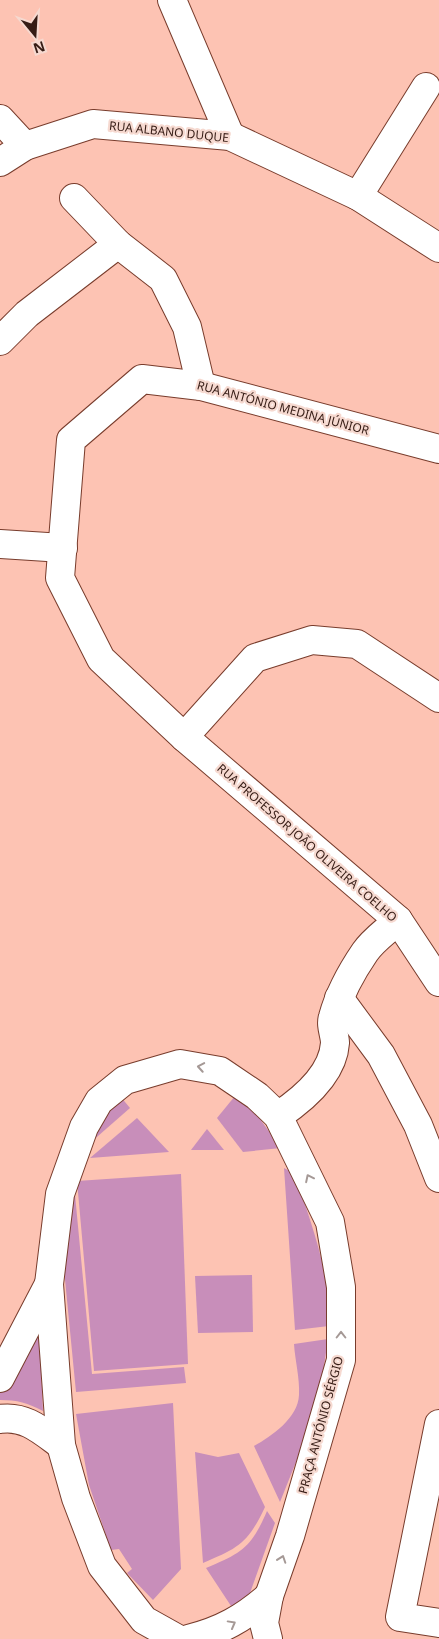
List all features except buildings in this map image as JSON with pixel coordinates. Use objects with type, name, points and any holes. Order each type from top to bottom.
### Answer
[{"type":"street","points":[[172,0],[230,136]]},
{"type":"street","points":[[358,196],[426,87]]},
{"type":"street","points":[[0,119],[25,146]]},
{"type":"street","name":"RUA ALBANO DUQUE","points":[[0,162],[25,146],[93,124],[230,136],[358,196],[439,248]]},
{"type":"street","points":[[74,198],[118,244],[163,279],[187,327],[201,386]]},
{"type":"street","points":[[0,341],[27,314],[118,244]]},
{"type":"street","name":"RUA ANTÓNIO MEDINA JÚNIOR","points":[[184,737],[101,659],[60,578],[71,440],[142,379],[201,386],[439,449]]},
{"type":"street","points":[[0,544],[63,548]]},
{"type":"street","points":[[184,737],[255,658],[312,640],[357,644],[439,698]]},
{"type":"street","name":"RUA PROFESSOR JOÃO OLIVEIRA COELHO","points":[[184,737],[398,920],[439,982]]},
{"type":"street","points":[[278,1116],[300,1100],[317,1082],[331,1061],[335,1043],[332,1019],[339,998],[366,951],[398,920]]},
{"type":"street","points":[[339,998],[381,1054],[418,1125],[439,1178]]},
{"type":"street","name":"PRAÇA ANTÓNIO SÉRGIO","points":[[178,1639],[144,1620],[102,1566],[76,1498],[61,1445],[49,1284],[60,1194],[84,1127],[100,1101],[125,1080],[180,1064],[220,1071],[257,1096],[278,1116],[330,1222],[341,1287],[341,1360],[290,1536],[269,1596],[264,1623],[268,1639]]},
{"type":"street","points":[[0,1378],[49,1284]]},
{"type":"street","points":[[0,1419],[9,1417],[33,1424],[61,1445]]},
{"type":"street","points":[[439,1424],[400,1617],[439,1623]]},
{"type":"street","points":[[188,1639],[228,1627],[249,1614],[269,1596]]},
{"type":"shaded area","points":[[120,1096],[130,1108],[82,1150],[92,1127]]},
{"type":"shaded area","points":[[235,1096],[252,1108],[281,1148],[243,1152],[217,1118]]},
{"type":"shaded area","points":[[137,1118],[169,1152],[90,1158]]},
{"type":"shaded area","points":[[207,1129],[224,1150],[191,1150]]},
{"type":"shaded area","points":[[284,1168],[295,1174],[319,1249],[327,1287],[329,1326],[295,1330]]},
{"type":"shaded area","points":[[181,1174],[188,1364],[94,1371],[77,1181]]},
{"type":"shaded area","points":[[74,1184],[92,1374],[184,1367],[186,1383],[76,1392],[62,1249]]},
{"type":"shaded area","points":[[252,1275],[253,1332],[198,1333],[195,1276]]},
{"type":"shaded area","points":[[39,1326],[43,1411],[22,1402],[0,1400],[0,1393]]},
{"type":"shaded area","points":[[328,1339],[321,1386],[304,1442],[280,1502],[254,1446],[276,1432],[289,1419],[298,1403],[299,1383],[294,1344]]},
{"type":"shaded area","points":[[173,1403],[181,1569],[153,1600],[127,1573],[132,1569],[119,1549],[111,1550],[89,1485],[76,1414]]},
{"type":"shaded area","points":[[195,1452],[218,1457],[239,1453],[265,1507],[253,1529],[241,1543],[203,1563]]},
{"type":"shaded area","points":[[267,1511],[275,1523],[250,1593],[233,1609],[206,1568],[244,1548],[256,1533]]}]
